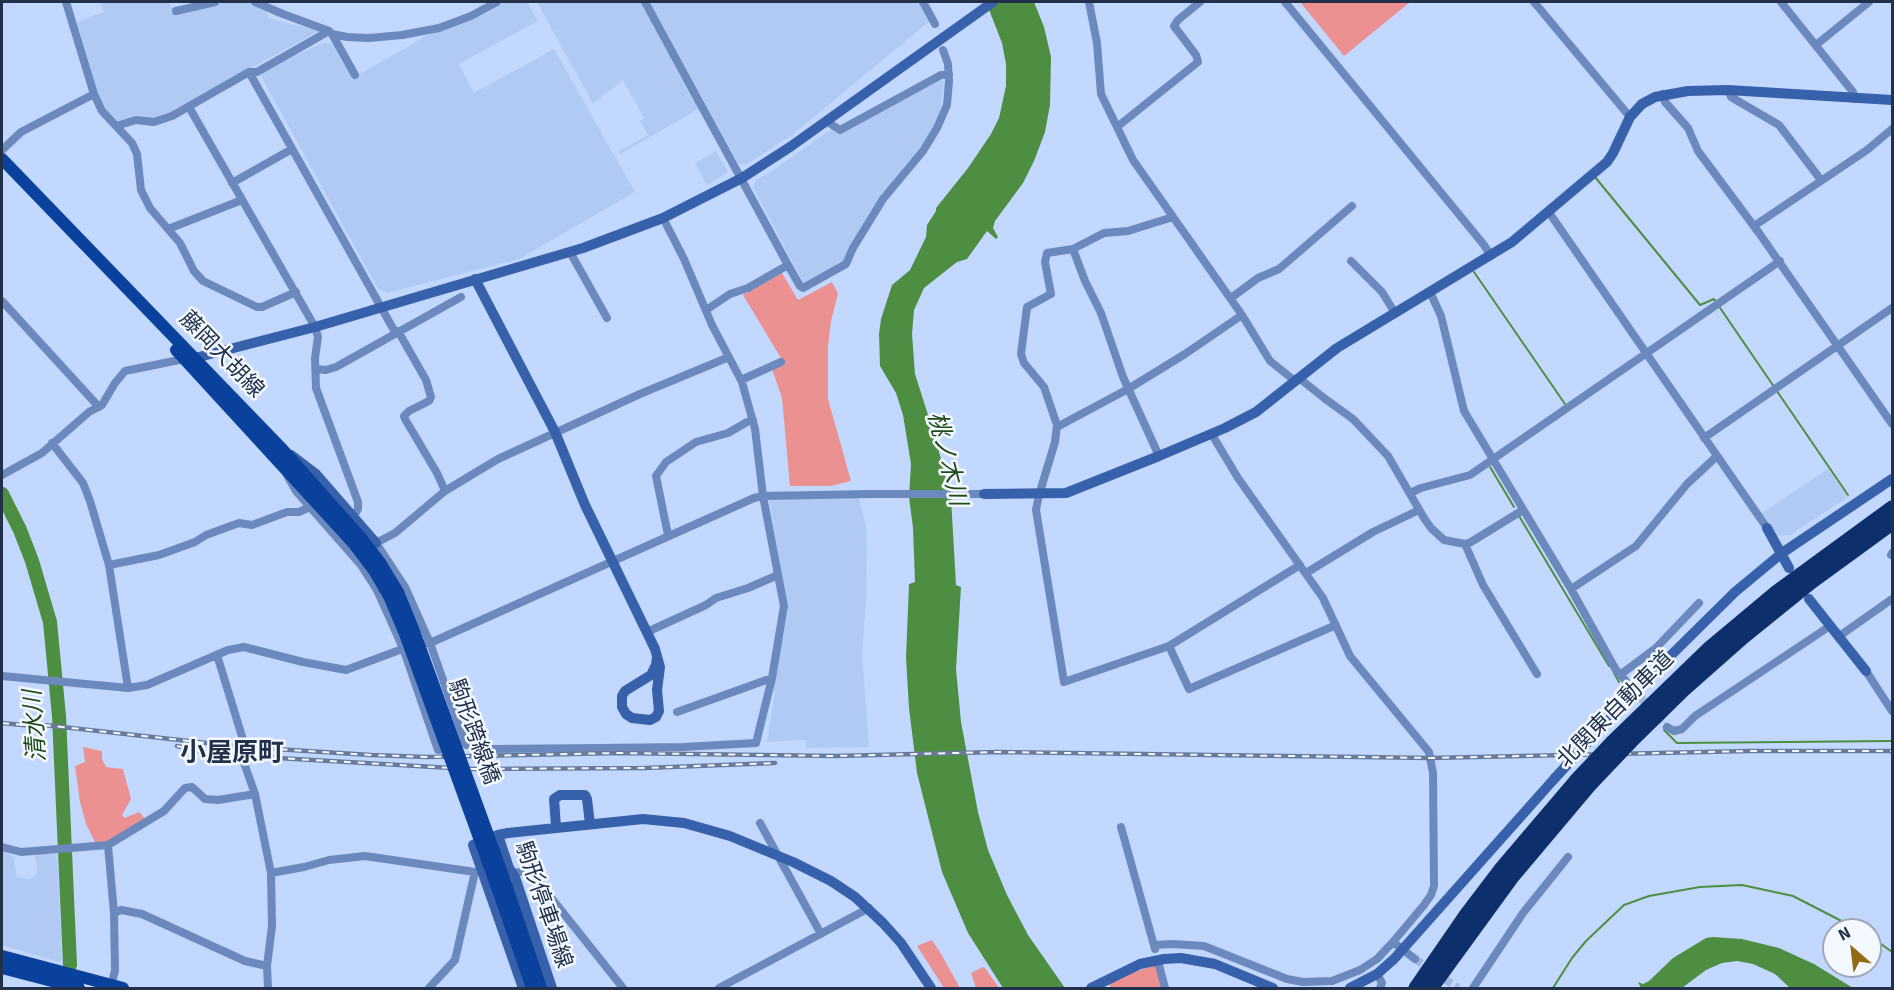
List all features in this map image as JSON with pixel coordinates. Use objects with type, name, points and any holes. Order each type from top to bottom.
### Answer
[{"type":"highway","name":"北関東自動車道","points":[[1431,988],[1612,742],[1718,641],[1806,570],[1893,508]]},
{"type":"highway","name":"北関東自動車道","points":[[1416,988],[1502,868],[1584,782],[1743,636],[1811,582],[1893,524]]},
{"type":"highway","points":[[1440,988],[1511,878]]},
{"type":"main road","name":"藤岡大胡線","points":[[2,159],[190,359],[354,544],[393,594]]},
{"type":"main road","name":"藤岡大胡線","points":[[2,171],[283,450],[362,539],[381,564],[393,594]]},
{"type":"main road","name":"駒形跨線橋","points":[[393,594],[414,631],[502,889]]},
{"type":"main road","points":[[502,889],[532,988]]},
{"type":"main road","points":[[502,889],[542,988]]},
{"type":"main road","points":[[2,956],[117,987]]},
{"type":"main road","points":[[2,968],[79,988]]},
{"type":"street","points":[[66,2],[94,94],[102,111],[132,144],[137,154],[141,190],[150,208],[180,243],[194,271],[203,280],[260,307],[296,292]]},
{"type":"street","points":[[176,11],[215,2]]},
{"type":"street","points":[[255,2],[331,32],[347,37],[369,38],[425,31],[471,16],[497,2]]},
{"type":"street","points":[[645,2],[788,265],[803,288],[846,264],[852,248],[883,200],[923,151],[937,128],[947,105],[949,74],[943,50]]},
{"type":"street","points":[[923,2],[935,24]]},
{"type":"street","points":[[2,475],[42,453],[89,412],[105,403],[115,382],[125,371],[190,359],[315,327],[379,306],[570,252],[663,218],[742,178],[993,2]]},
{"type":"street","points":[[1089,2],[1097,43],[1101,94],[1133,160],[1231,298],[1270,361],[1362,427],[1388,456],[1419,510],[1431,528],[1444,540],[1465,544],[1479,538],[1523,510]]},
{"type":"street","points":[[1117,127],[1198,62],[1196,55],[1174,26],[1200,2]]},
{"type":"street","points":[[1285,2],[1491,256]]},
{"type":"street","points":[[1534,2],[1630,117]]},
{"type":"street","points":[[1780,2],[1853,92],[1854,99]]},
{"type":"street","points":[[1816,45],[1869,2]]},
{"type":"street","points":[[116,126],[136,120],[154,122],[172,116],[249,72],[257,72],[331,32]]},
{"type":"street","points":[[331,32],[355,75]]},
{"type":"street","points":[[249,72],[379,306],[426,380],[431,397],[429,401],[404,416],[445,491]]},
{"type":"street","points":[[826,121],[840,130],[941,75],[949,74]]},
{"type":"street","points":[[1728,90],[1731,97],[1779,125],[1821,180]]},
{"type":"street","points":[[2,676],[66,684],[128,688],[147,685],[217,655],[244,647],[346,670],[403,648],[430,643],[746,500],[763,496],[1066,493],[1160,456],[1257,412],[1337,348],[1512,242],[1607,162],[1614,153],[1630,117],[1649,99],[1662,94],[1728,90],[1893,100]]},
{"type":"street","points":[[2,150],[21,132],[94,94]]},
{"type":"street","points":[[1662,94],[1665,102],[1688,128],[1698,151],[1780,261],[1893,424]]},
{"type":"street","points":[[189,107],[315,327],[318,337],[315,358],[316,388],[358,502],[358,509],[354,516]]},
{"type":"street","points":[[1754,226],[1868,150],[1893,129]]},
{"type":"street","points":[[232,183],[292,150]]},
{"type":"street","points":[[168,229],[242,200]]},
{"type":"street","points":[[1231,298],[1258,278],[1279,269],[1352,206]]},
{"type":"street","points":[[1548,211],[1767,528],[1789,568]]},
{"type":"street","points":[[1173,217],[1128,231],[1104,233],[1072,249],[1047,253],[1045,262],[1051,294],[1027,307],[1021,350],[1024,363],[1044,387],[1057,427],[1054,449],[1036,510],[1064,682],[1169,645],[1300,565]]},
{"type":"street","points":[[286,469],[291,484],[361,565],[389,614],[438,750],[483,744],[491,749],[756,743],[772,678],[784,617],[784,606],[763,496],[753,420],[747,393],[712,325],[663,218]]},
{"type":"street","points":[[1072,249],[1101,313],[1128,389],[1160,456]]},
{"type":"street","points":[[570,252],[607,318]]},
{"type":"street","points":[[1352,261],[1382,292],[1395,313]]},
{"type":"street","points":[[1410,493],[1421,488],[1467,477],[1780,261]]},
{"type":"street","points":[[706,310],[730,294],[748,288],[788,265]]},
{"type":"street","points":[[475,279],[555,432],[585,505],[657,656],[660,667],[657,690],[659,711],[653,719],[636,720],[626,714],[621,703],[622,696],[625,691],[651,675],[657,656]]},
{"type":"street","points":[[1430,292],[1442,316],[1464,411],[1622,678],[1662,643],[1699,603]]},
{"type":"street","points":[[316,369],[331,369],[461,297]]},
{"type":"street","points":[[2,301],[99,408]]},
{"type":"street","points":[[1704,438],[1893,308]]},
{"type":"street","points":[[1057,427],[1128,389],[1242,315]]},
{"type":"street","points":[[376,543],[395,533],[445,491],[498,459],[640,394],[729,357]]},
{"type":"street","points":[[741,380],[781,362]]},
{"type":"street","points":[[668,535],[656,476],[666,462],[696,442],[728,433],[753,420]]},
{"type":"street","points":[[1121,826],[1154,948],[1173,944],[1204,946],[1278,976],[1303,982],[1332,981],[1360,970],[1377,959],[1394,942],[1433,891],[1435,857],[1431,758],[1425,746],[1350,656],[1323,598],[1234,472],[1211,434]]},
{"type":"street","points":[[52,444],[83,483],[109,565],[128,688]]},
{"type":"street","points":[[283,450],[316,474],[354,516],[376,543],[405,587],[430,643],[466,745]]},
{"type":"street","points":[[1571,589],[1636,546],[1687,484],[1717,456]]},
{"type":"street","points":[[1350,988],[1377,974],[1403,950],[1588,741],[1710,616],[1782,554],[1893,479]]},
{"type":"street","points":[[109,565],[159,555],[239,523],[252,525],[287,512],[299,512],[309,505]]},
{"type":"street","points":[[1306,573],[1373,532],[1419,510]]},
{"type":"street","points":[[1465,544],[1483,585],[1537,674]]},
{"type":"street","points":[[647,632],[706,605],[716,598],[778,575]]},
{"type":"street","points":[[1809,599],[1866,671],[1893,711]]},
{"type":"street","points":[[1838,637],[1893,599]]},
{"type":"street","points":[[1169,645],[1189,690],[1336,625]]},
{"type":"street","points":[[1667,727],[1674,731],[1682,729],[1695,716],[1830,626]]},
{"type":"street","points":[[217,655],[244,743]]},
{"type":"street","points":[[677,712],[772,678]]},
{"type":"street","points":[[243,760],[255,794],[271,873],[268,988]]},
{"type":"street","points":[[2,847],[21,852],[108,846],[164,811],[185,788],[192,787],[205,800],[255,794]]},
{"type":"street","points":[[556,827],[555,799],[560,795],[585,795],[590,824]]},
{"type":"street","name":"駒形停車場線","points":[[522,988],[478,871],[473,845],[498,835],[644,819],[671,821],[730,836],[831,881],[869,908],[901,943],[931,988]]},
{"type":"street","points":[[760,823],[822,934]]},
{"type":"street","name":"駒形停車場線","points":[[498,835],[509,868],[514,873],[552,988]]},
{"type":"street","points":[[108,846],[117,987]]},
{"type":"street","points":[[271,873],[329,860],[365,856],[478,871],[455,960],[429,988]]},
{"type":"street","points":[[1473,988],[1523,913],[1568,857]]},
{"type":"street","points":[[514,873],[525,871],[537,880],[623,988]]},
{"type":"street","points":[[719,988],[869,908]]},
{"type":"street","points":[[114,913],[121,910],[142,914],[245,961],[267,966]]},
{"type":"street","points":[[1394,942],[1415,959]]},
{"type":"street","points":[[1096,986],[1144,963],[1164,958],[1181,958],[1215,964],[1273,988]]},
{"type":"street","points":[[1159,965],[1165,988]]},
{"type":"street","points":[[1377,974],[1382,983],[1380,988]]},
{"type":"shaded area","points":[[169,2],[175,14],[222,2],[247,2],[267,12],[268,18],[319,31],[171,112],[153,119],[134,118],[116,121],[98,94],[77,22],[104,12],[101,3]]},
{"type":"shaded area","points":[[505,2],[527,2],[538,21],[459,64],[474,93],[554,49],[635,192],[519,259],[387,293],[378,289],[261,76],[263,72],[285,59],[324,43],[334,44],[353,78],[423,36],[461,25]]},
{"type":"shaded area","points":[[537,2],[640,2],[699,109],[620,154],[619,151],[648,135],[640,121],[644,118],[623,80],[593,104]]},
{"type":"shaded area","points":[[649,2],[920,2],[930,21],[792,135],[747,164],[742,164],[738,163]]},
{"type":"shaded area","points":[[986,2],[1034,2],[1044,27],[1051,57],[1050,105],[1045,132],[1023,183],[995,221],[993,228],[998,237],[996,239],[987,231],[967,259],[957,262],[924,288],[914,310],[912,334],[915,374],[951,498],[956,585],[961,587],[956,669],[961,722],[978,812],[988,850],[1007,895],[1028,935],[1065,988],[1003,988],[968,933],[942,872],[917,773],[909,708],[906,658],[909,584],[915,582],[913,528],[909,497],[911,464],[903,415],[896,393],[880,366],[881,319],[892,285],[910,270],[926,237],[927,225],[936,208],[968,168],[999,118],[1006,86],[1006,64],[1002,43]]},
{"type":"shaded area","points":[[1300,2],[1408,2],[1409,3],[1344,56]]},
{"type":"shaded area","points":[[941,79],[944,82],[940,112],[926,142],[896,177],[849,249],[844,263],[804,284],[753,187],[756,180],[771,172],[831,129],[839,133]]},
{"type":"shaded area","points":[[716,151],[728,172],[707,185],[695,163]]},
{"type":"shaded area","points":[[782,273],[798,300],[832,282],[838,294],[828,346],[828,399],[851,481],[831,486],[790,486],[782,398],[772,369],[784,363],[743,295]]},
{"type":"shaded area","points":[[1828,469],[1848,497],[1790,535],[1778,536],[1762,513]]},
{"type":"shaded area","points":[[859,498],[867,530],[866,602],[862,654],[869,747],[806,748],[806,740],[767,742],[775,691],[772,690],[788,612],[769,499]]},
{"type":"shaded area","points":[[83,747],[102,751],[102,759],[106,767],[123,769],[131,799],[122,815],[125,818],[139,812],[146,820],[108,843],[96,844],[86,824],[80,802],[75,766],[85,762]]},
{"type":"shaded area","points":[[2,849],[12,852],[11,856],[16,858],[14,862],[17,877],[29,879],[35,876],[37,870],[35,854],[57,854],[62,960],[58,962],[2,945]]},
{"type":"shaded area","points":[[1706,938],[1742,939],[1779,948],[1822,969],[1822,978],[1837,978],[1853,988],[1790,988],[1775,974],[1753,964],[1737,961],[1722,963],[1706,970],[1682,988],[1641,988],[1638,982],[1643,984],[1649,981],[1673,958]]},
{"type":"shaded area","points":[[932,940],[960,988],[944,988],[917,946]]},
{"type":"shaded area","points":[[1156,965],[1163,988],[1112,988],[1108,984],[1131,973]]},
{"type":"shaded area","points":[[983,967],[999,988],[976,988],[971,973]]},
{"type":"waterway","points":[[1595,177],[1700,305],[1714,299],[1848,495]]},
{"type":"waterway","points":[[1474,272],[1565,404]]},
{"type":"waterway","points":[[1490,467],[1514,507]]},
{"type":"waterway","name":"清水川","points":[[2,494],[32,561],[50,622],[59,716],[70,965]]},
{"type":"waterway","points":[[1519,516],[1609,666]]},
{"type":"waterway","points":[[1614,673],[1619,682]]},
{"type":"waterway","points":[[1664,730],[1677,743],[1892,741]]},
{"type":"waterway","points":[[1553,988],[1586,941],[1624,905],[1649,896],[1700,887],[1742,885],[1793,896],[1836,918]]},
{"type":"waterway","points":[[1882,945],[1892,952]]},
{"type":"tunnel","points":[[1625,680],[1667,727]]},
{"type":"tunnel","points":[[1415,959],[1458,988]]},
{"type":"railway","points":[[2,723],[44,725],[243,747],[427,757],[618,753],[835,756],[997,752],[1431,758],[1749,751],[1892,751]]},
{"type":"railway","points":[[177,746],[206,753],[243,756],[469,769],[645,768],[775,763]]},
{"type":"district","name":"小屋原町","points":[[232,754]]},
{"type":"water label","name":"桃ノ木川","points":[[946,459]]}]
